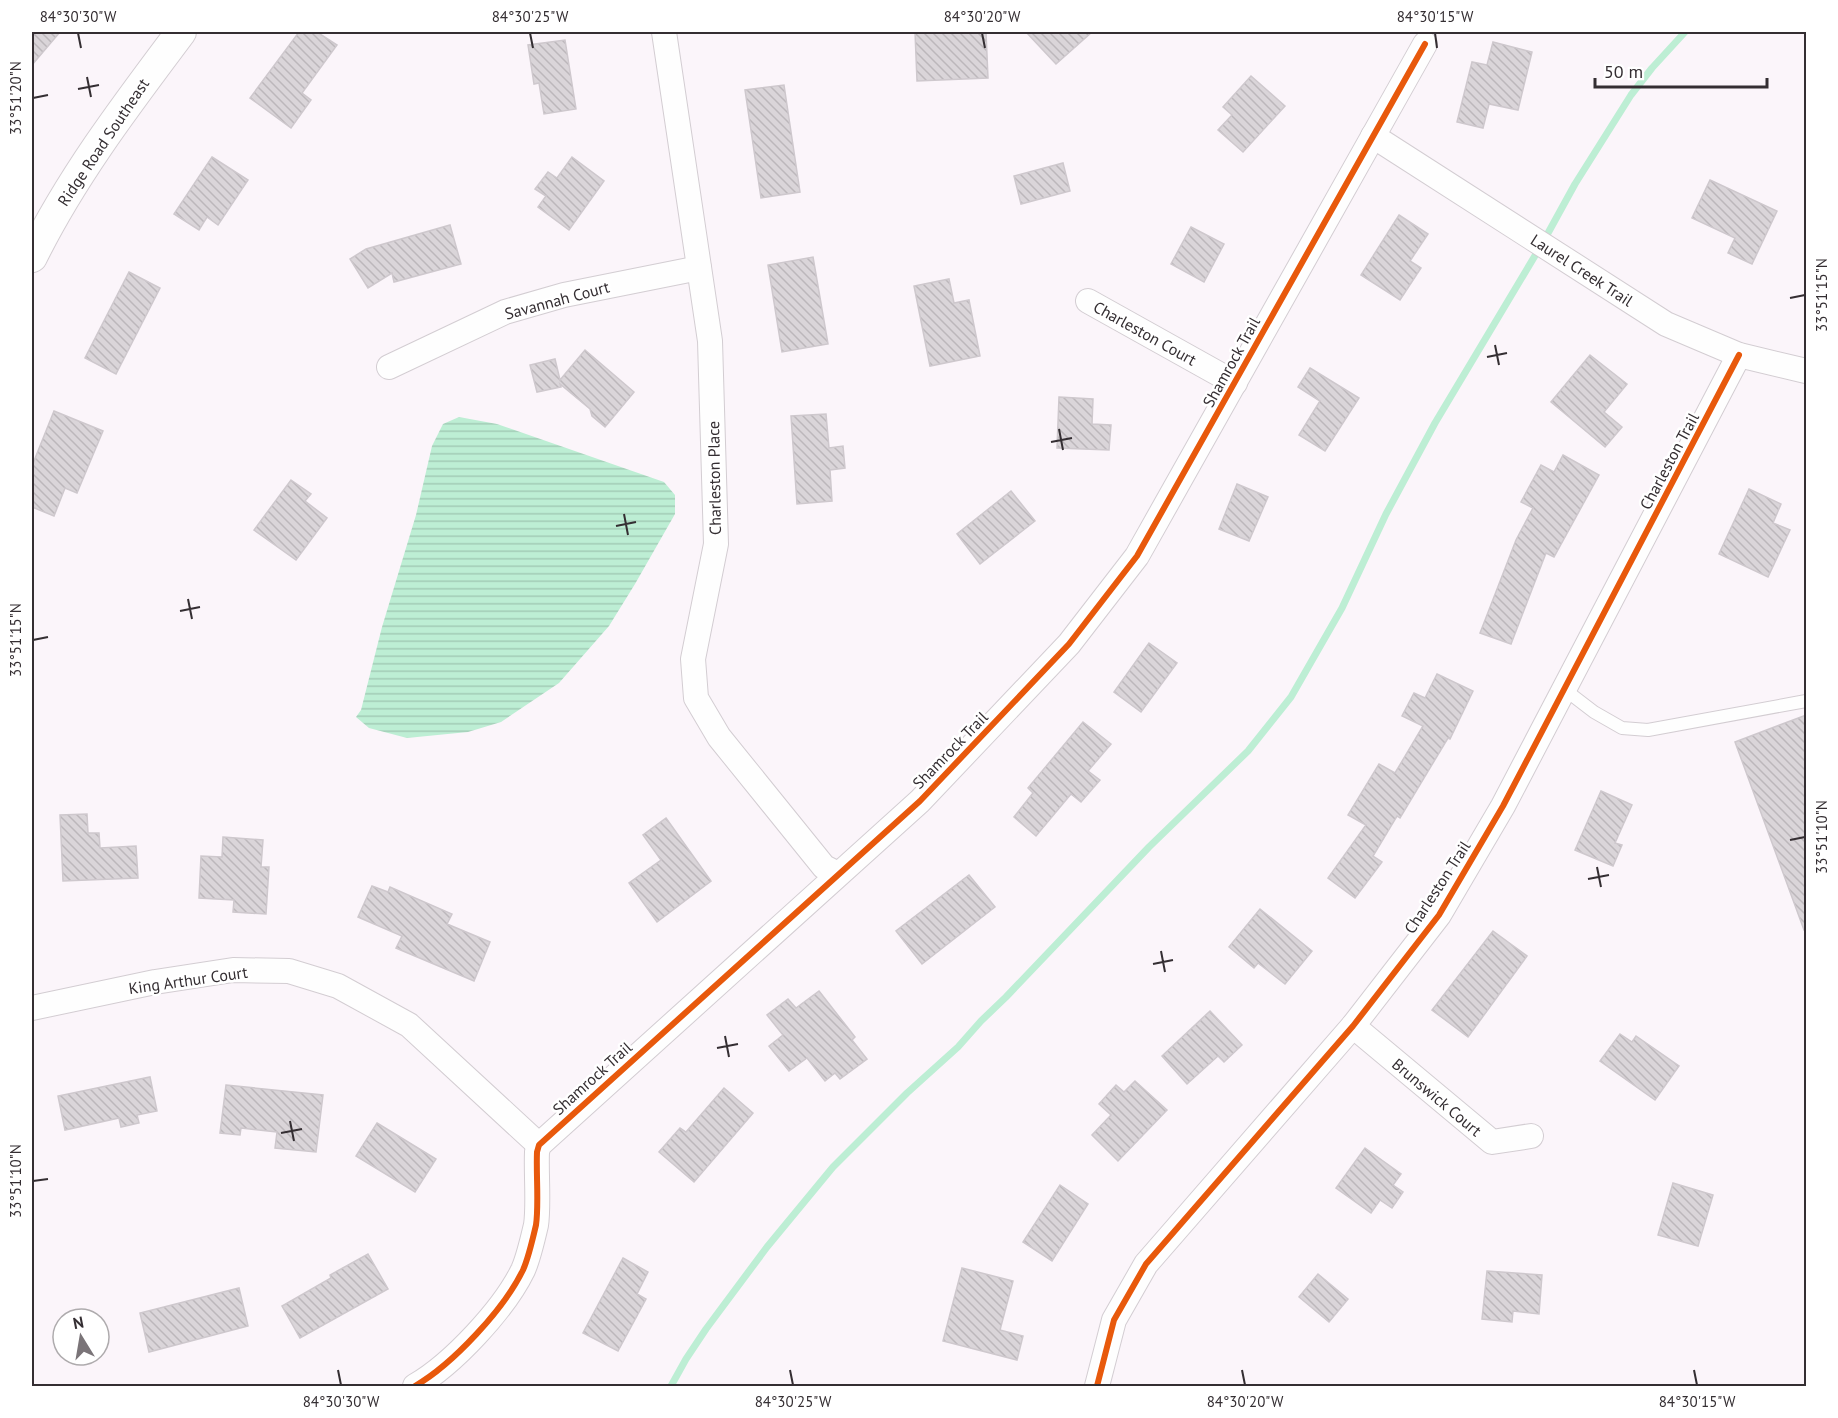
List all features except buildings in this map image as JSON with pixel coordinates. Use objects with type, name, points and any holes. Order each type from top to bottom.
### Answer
[{"type":"street","name":"Ridge Road Southeast","points":[[32,257],[49,222],[83,168],[181,32]]},
{"type":"street","name":"Charleston Place","points":[[664,32],[710,341],[716,544],[693,659],[696,698],[719,737],[824,867],[838,874]]},
{"type":"street","name":"Shamrock Trail","points":[[539,1145],[920,801],[1070,644],[1137,556],[1425,44]]},
{"type":"street","name":"Laurel Creek Trail","points":[[1373,136],[1666,324],[1739,355],[1806,371]]},
{"type":"street","name":"Savannah Court","points":[[389,367],[505,312],[564,296],[699,268]]},
{"type":"street","name":"Charleston Court","points":[[1088,301],[1235,383]]},
{"type":"street","name":"Charleston Trail","points":[[1097,1386],[1114,1320],[1146,1264],[1353,1026],[1439,915],[1503,806],[1739,355]]},
{"type":"street","name":"King Arthur Court","points":[[32,1008],[155,982],[234,970],[289,971],[338,986],[409,1025],[539,1145]]},
{"type":"street","name":"Brunswick Court","points":[[1353,1026],[1492,1142],[1531,1136]]},
{"type":"street","points":[[415,1386],[467,1344],[498,1310],[524,1269],[536,1224],[539,1145]]},
{"type":"lane","points":[[1564,688],[1594,712],[1622,728],[1648,730],[1806,701]]},
{"type":"shaded area","points":[[459,417],[497,424],[664,482],[675,495],[675,514],[609,626],[559,683],[501,722],[468,732],[407,738],[369,728],[356,717],[361,710],[382,627],[416,515],[432,446],[443,424]]},
{"type":"waterway","points":[[671,1386],[706,1329],[767,1247],[833,1167],[907,1093],[958,1047],[1149,847],[1248,751],[1291,697],[1342,608],[1386,514],[1435,423],[1542,244],[1575,184],[1631,95],[1685,32]]},
{"type":"cycle path","points":[[415,1386],[445,1364],[476,1334],[503,1301],[523,1270],[536,1225],[539,1145],[920,801],[1069,644],[1137,556],[1425,44]]},
{"type":"cycle path","points":[[1097,1386],[1114,1320],[1146,1264],[1353,1026],[1439,915],[1503,806],[1739,355]]}]
